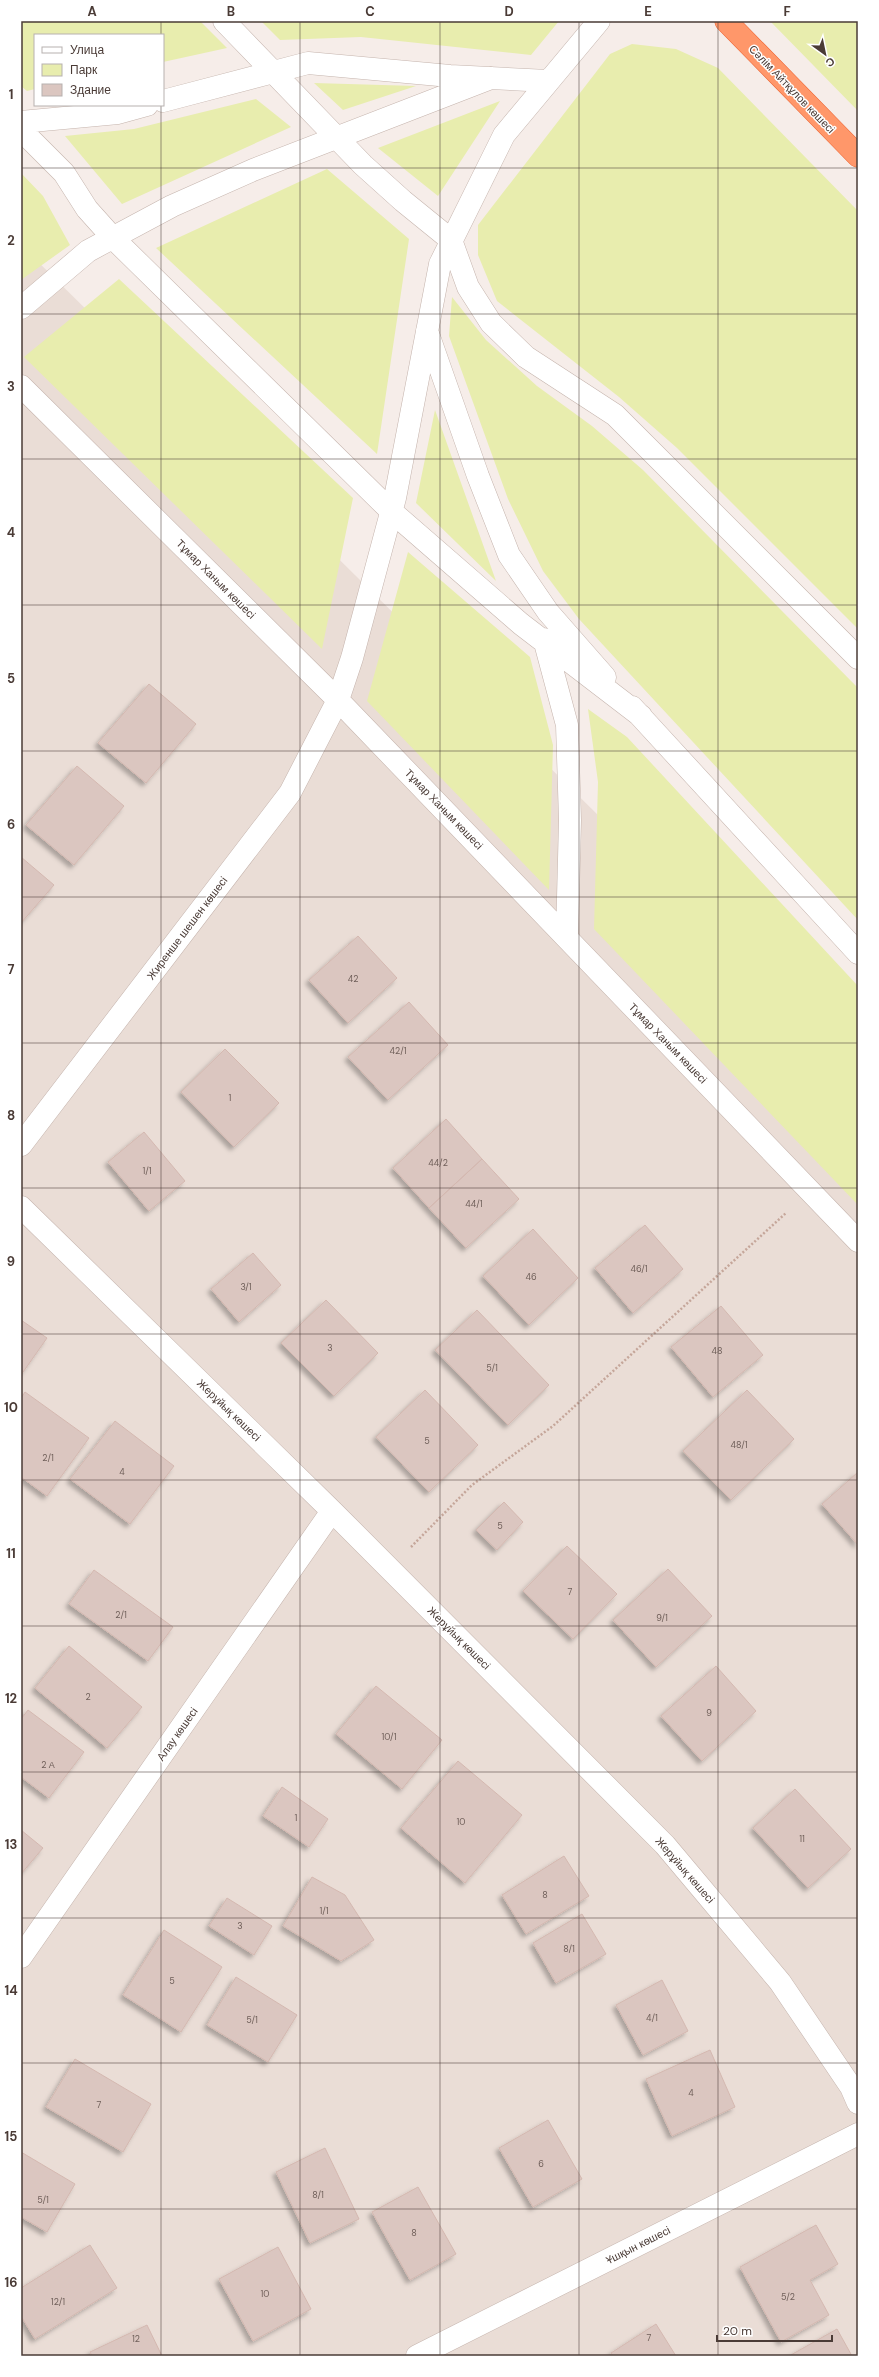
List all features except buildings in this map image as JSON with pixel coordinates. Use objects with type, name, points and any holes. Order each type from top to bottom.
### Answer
[{"type":"highway","name":"Сәлім Айтқұлов көшесі","points":[[726,21],[858,156]]},
{"type":"street","points":[[224,21],[275,72],[335,138],[403,202],[451,240],[468,287],[491,323],[526,356],[615,415],[858,658]]},
{"type":"street","name":"Жиренше шешен көшесі","points":[[21,1145],[290,793],[338,700],[352,658],[391,511],[440,264],[504,135],[599,21]]},
{"type":"street","points":[[164,101],[308,63],[491,78],[548,81]]},
{"type":"street","points":[[21,308],[88,251],[172,206],[219,185],[335,138],[491,78]]},
{"type":"street","points":[[21,122],[118,113],[143,106]]},
{"type":"street","points":[[21,130],[64,173],[87,209],[113,238],[391,511],[546,644],[641,716]]},
{"type":"street","points":[[427,330],[478,476],[546,644],[567,725],[570,820],[567,937]]},
{"type":"street","name":"Тұмар Ханым көшесі","points":[[21,386],[338,700],[858,1241]]},
{"type":"street","points":[[509,555],[548,612],[858,953]]},
{"type":"street","name":"Жерұйық көшесі","points":[[21,1207],[332,1511],[665,1845],[780,1982],[851,2087],[858,2103]]},
{"type":"street","name":"Алау көшесі","points":[[21,1957],[332,1511]]},
{"type":"street","name":"Ұшқын көшесі","points":[[417,2356],[858,2134]]},
{"type":"path","points":[[390,1569],[472,1485],[553,1426],[810,1191]]},
{"type":"shaded area","points":[[21,245],[858,1072],[858,2356],[21,2356]]},
{"type":"green space","points":[[21,21],[200,21],[227,48],[164,62],[164,34],[34,34],[34,89],[27,91],[21,86]]},
{"type":"green space","points":[[261,21],[559,21],[531,55],[361,37],[280,40]]},
{"type":"green space","points":[[770,21],[858,21],[858,111]]},
{"type":"green space","points":[[632,44],[676,49],[718,68],[858,211],[858,629],[677,448],[619,397],[497,301],[478,255],[478,225],[610,54]]},
{"type":"green space","points":[[314,83],[416,86],[343,110]]},
{"type":"green space","points":[[256,99],[291,127],[122,204],[65,136],[134,129]]},
{"type":"green space","points":[[500,101],[438,196],[378,148]]},
{"type":"green space","points":[[327,169],[409,239],[377,454],[156,248]]},
{"type":"green space","points":[[21,173],[43,196],[70,245],[21,280]]},
{"type":"green space","points":[[119,279],[353,498],[322,649],[24,357]]},
{"type":"green space","points":[[452,297],[486,340],[537,386],[592,426],[643,470],[858,688],[858,920],[579,619],[543,571],[508,499],[449,336]]},
{"type":"green space","points":[[435,410],[496,581],[416,503]]},
{"type":"green space","points":[[408,552],[530,657],[553,745],[549,890],[367,701]]},
{"type":"green space","points":[[588,709],[627,737],[858,986],[858,1205],[594,929],[598,782]]}]
